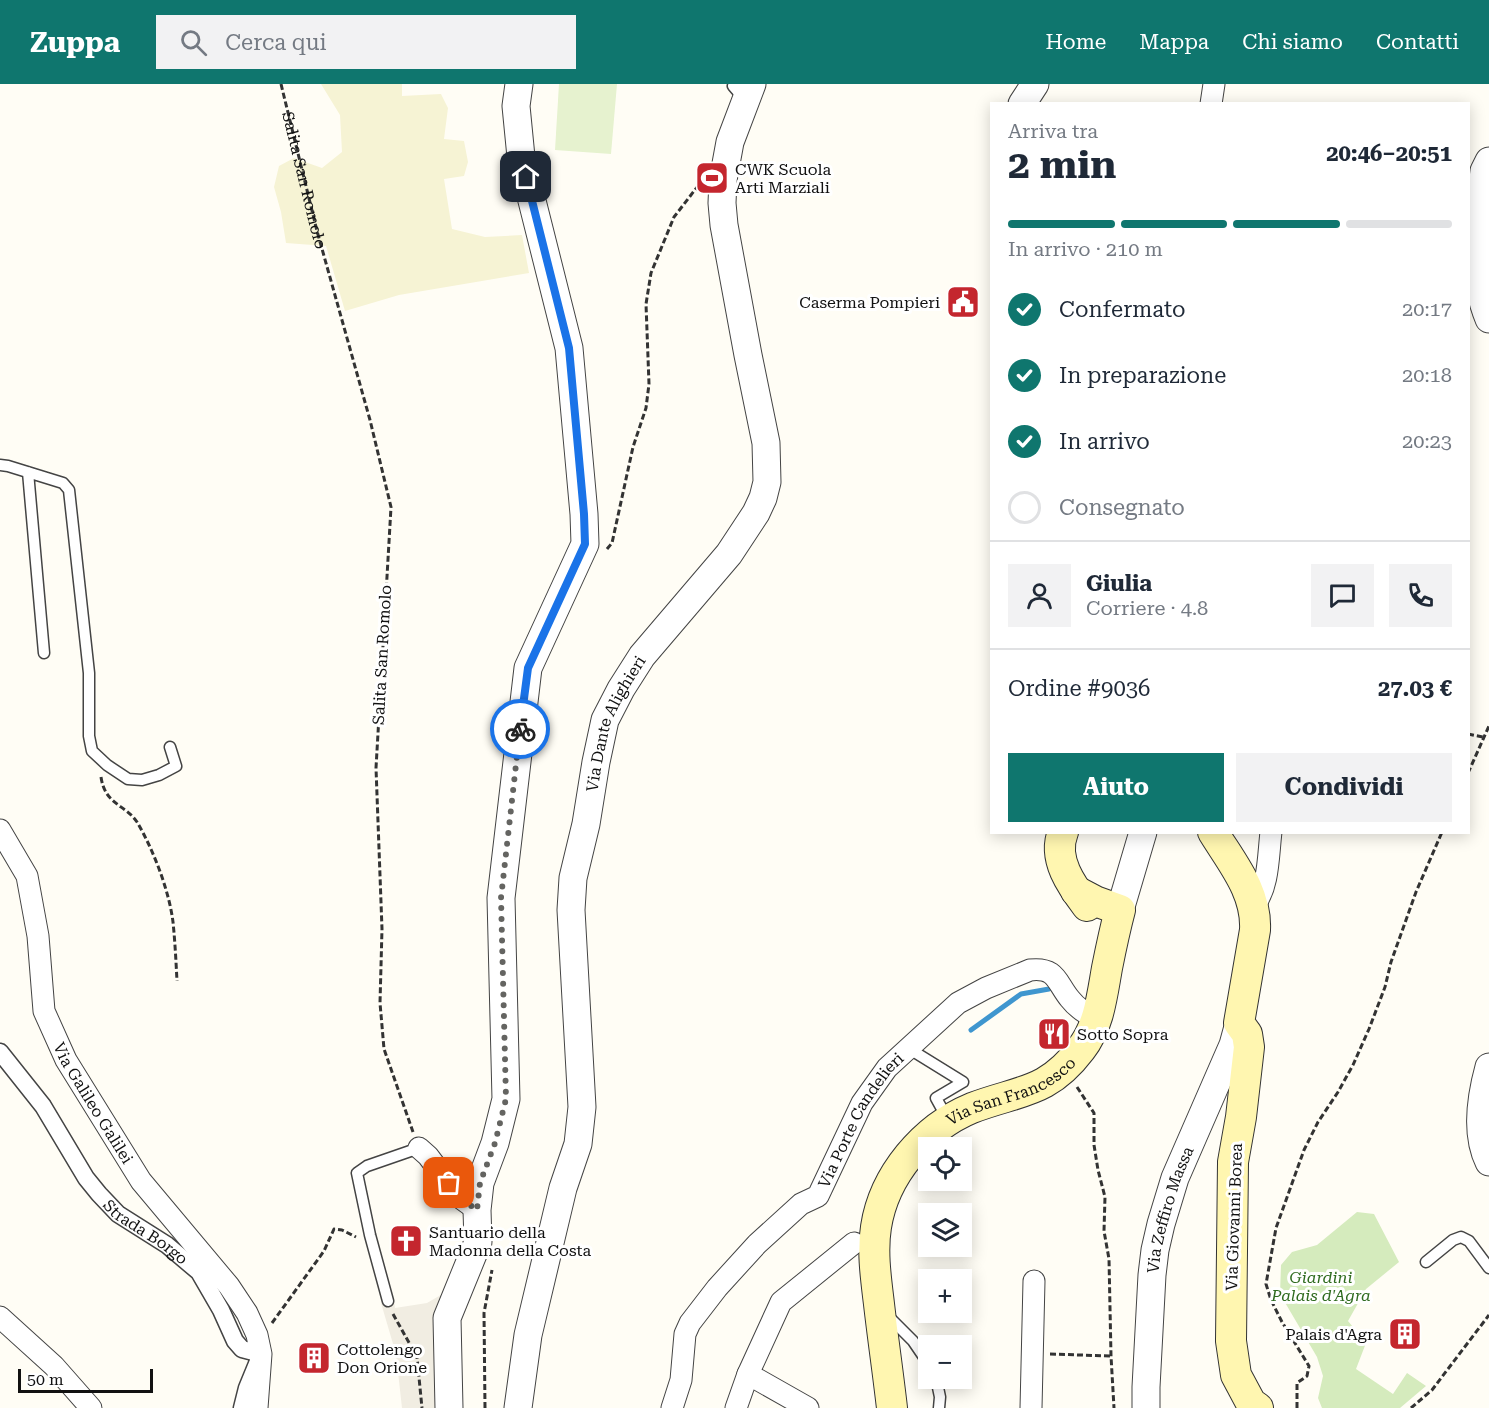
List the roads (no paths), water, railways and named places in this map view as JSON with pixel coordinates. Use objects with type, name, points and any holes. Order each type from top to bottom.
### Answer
[{"type":"main road","points":[[1064,834],[1061,853],[1064,868],[1076,891],[1101,923],[1112,945]]},
{"type":"main road","points":[[1214,834],[1250,892],[1254,906],[1255,930],[1239,1023]]},
{"type":"main road","points":[[1076,891],[1120,910]]},
{"type":"main road","name":"Via San Francesco","points":[[892,1408],[875,1268],[875,1228],[880,1208],[898,1170],[912,1151],[949,1120],[977,1107],[1044,1084],[1060,1073],[1082,1048],[1097,1019],[1120,910]]},
{"type":"main road","name":"Via Giovanni Borea","points":[[1239,1023],[1247,1034],[1249,1047],[1233,1162],[1231,1341],[1236,1375],[1251,1403],[1258,1408]]},
{"type":"street","points":[[449,1408],[447,1318],[478,1242],[477,1210],[480,1183],[495,1143],[506,1099],[501,898],[528,668],[585,544],[569,348],[521,158],[516,106],[519,84]]},
{"type":"street","points":[[1023,102],[1035,84]]},
{"type":"street","points":[[1211,102],[1214,84]]},
{"type":"street","name":"Via Dante Alighieri","points":[[518,1408],[528,1335],[563,1188],[578,1144],[582,1107],[571,910],[573,878],[586,824],[605,720],[642,656],[729,554],[756,513],[767,482],[766,443],[724,225],[722,203],[729,142],[744,90]]},
{"type":"street","points":[[1489,161],[1484,171],[1475,244],[1482,301],[1489,319]]},
{"type":"street","name":"Via Galileo Galilei","points":[[0,830],[27,876],[38,936],[44,1011],[66,1060],[141,1181],[230,1286],[247,1313],[260,1348],[257,1408]]},
{"type":"street","name":"Via San Francesco","points":[[1120,910],[1142,834]]},
{"type":"street","points":[[1254,906],[1261,897],[1265,882],[1270,834]]},
{"type":"street","name":"Via Porte Candelieri","points":[[672,1408],[681,1380],[685,1334],[690,1323],[717,1288],[757,1244],[801,1204],[818,1196],[862,1103],[887,1068],[915,1052],[925,1035],[957,1003],[986,988],[1030,970],[1038,969],[1053,974],[1075,1005],[1097,1019]]},
{"type":"street","name":"Via Zeffiro Massa","points":[[1146,1408],[1155,1250],[1175,1178],[1233,1045],[1239,1023]]},
{"type":"street","name":"Strada Borgo","points":[[0,1052],[43,1106],[86,1178],[99,1194],[118,1214],[167,1245],[199,1272],[221,1310],[235,1341],[242,1349],[260,1348]]},
{"type":"street","points":[[1489,1067],[1484,1086],[1481,1131],[1482,1144],[1489,1162]]},
{"type":"street","points":[[419,1148],[428,1156],[459,1197],[477,1210]]},
{"type":"street","points":[[736,1408],[748,1374],[781,1302],[854,1244]]},
{"type":"street","points":[[1031,1408],[1034,1281]]},
{"type":"street","points":[[0,1317],[54,1366],[91,1408]]},
{"type":"street","points":[[242,1408],[260,1348]]},
{"type":"street","points":[[748,1374],[808,1408]]},
{"type":"lane","points":[[0,465],[63,483],[69,490],[88,673],[89,736],[92,751],[128,779],[142,780],[159,776],[176,766],[170,747]]},
{"type":"lane","points":[[28,472],[44,653]]},
{"type":"lane","points":[[915,1052],[963,1082],[936,1098],[949,1120]]},
{"type":"lane","points":[[388,1301],[358,1188],[357,1173],[367,1166],[419,1148]]},
{"type":"lane","points":[[1426,1262],[1453,1240],[1461,1237],[1469,1241],[1489,1268]]},
{"type":"lane","points":[[880,1309],[897,1323],[918,1348]]},
{"type":"lane","points":[[938,1389],[939,1408]]},
{"type":"waterway","points":[[971,1030],[1021,994],[1049,989]]},
{"type":"place","name":"CWK Scuola Arti Marziali","points":[[712,178]]},
{"type":"place","name":"Caserma Pompieri","points":[[963,302]]},
{"type":"place","name":"Sotto Sopra","points":[[1054,1034]]},
{"type":"place","name":"Santuario della Madonna della Costa","points":[[406,1241]]},
{"type":"place","name":"Palais d'Agra","points":[[1405,1334]]},
{"type":"place","name":"Cottolengo Don Orione","points":[[314,1358]]},
{"type":"park label","name":"Giardini Palais d'Agra","points":[[1321,1286]]}]
